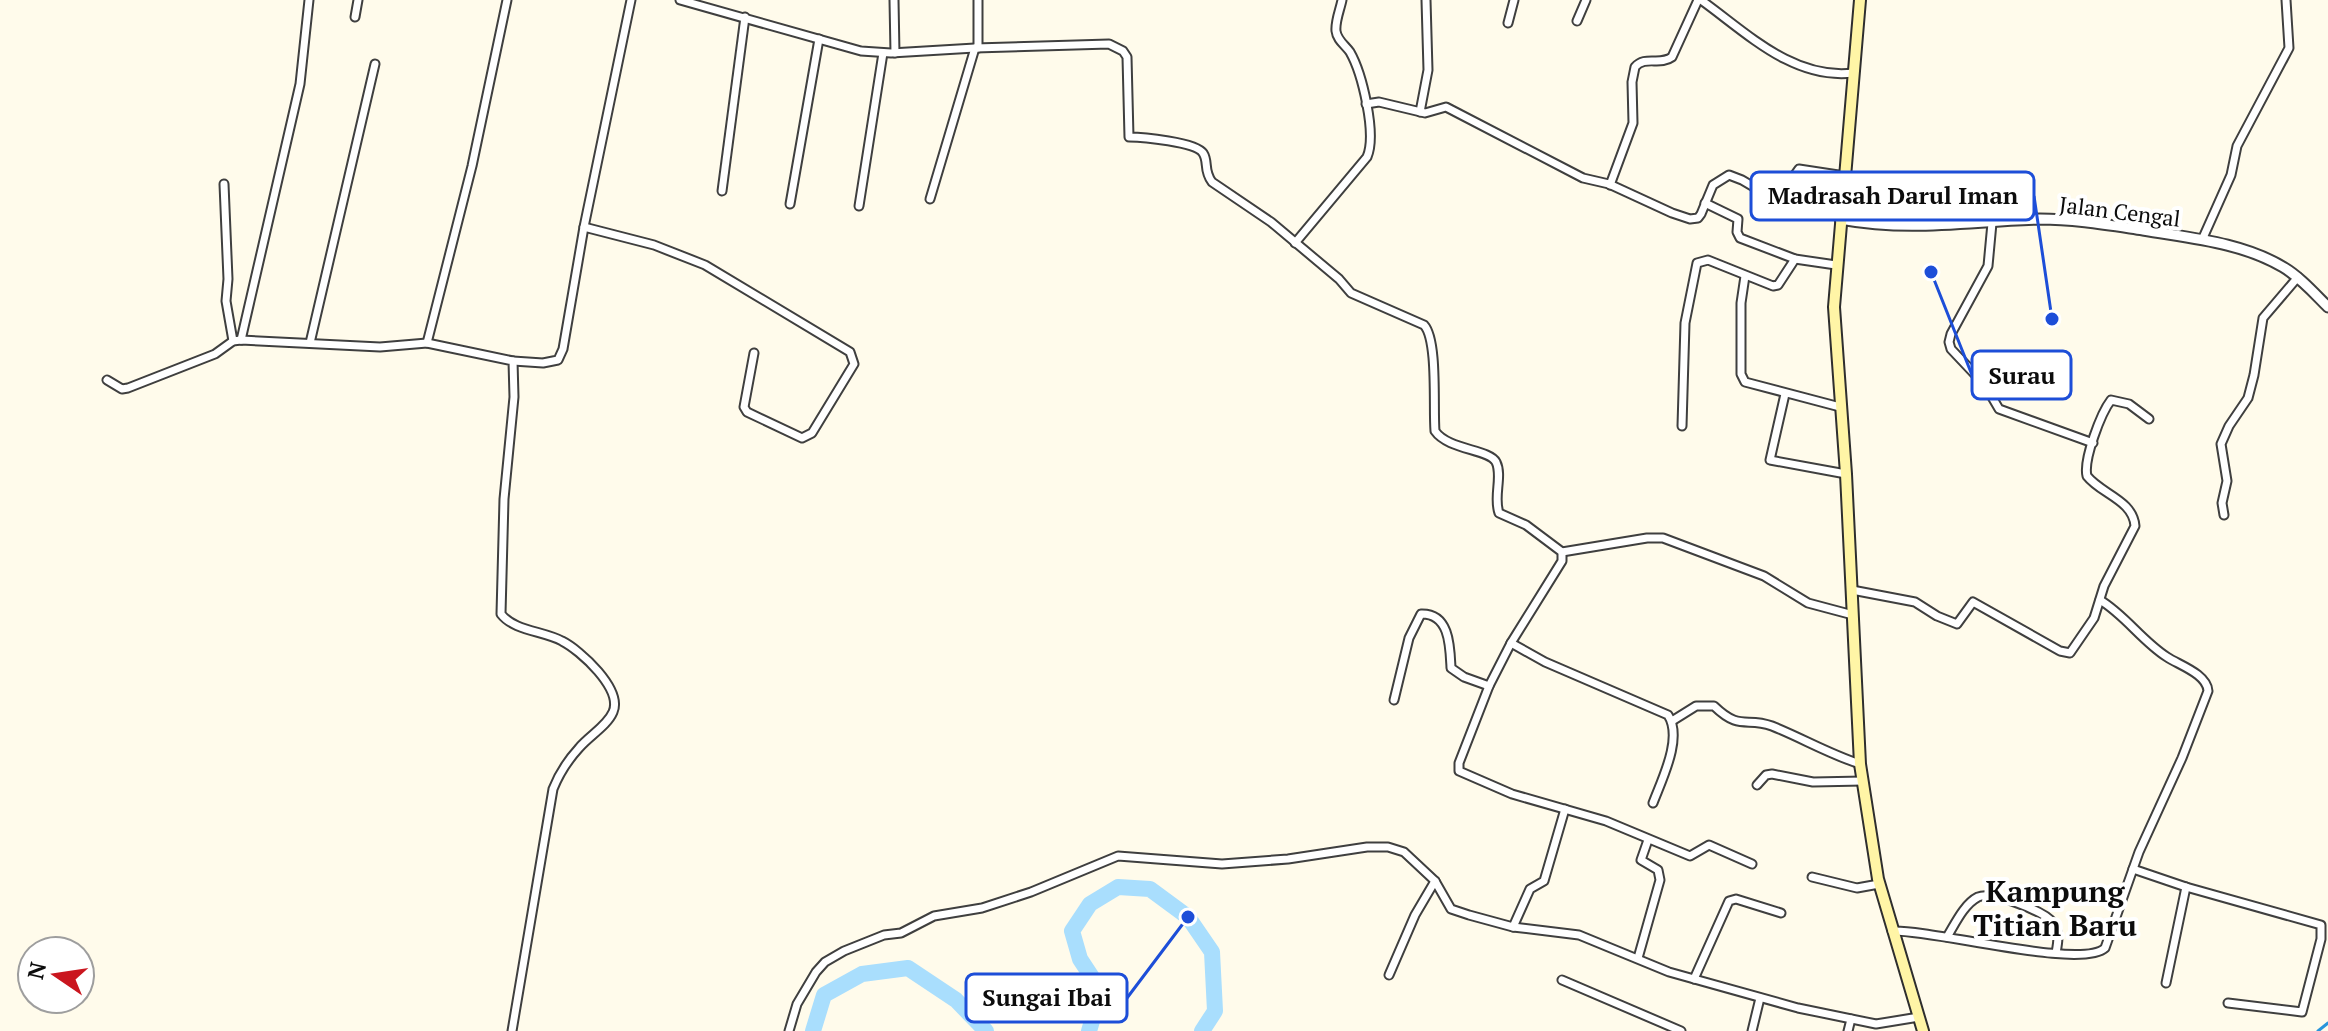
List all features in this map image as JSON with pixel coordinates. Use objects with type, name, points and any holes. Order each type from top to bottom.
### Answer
[{"type":"main road","points":[[1860,0],[1836,265],[1834,327],[1846,474],[1860,764],[1879,884],[1923,1031]]},
{"type":"street","points":[[237,341],[300,84],[309,0]]},
{"type":"street","points":[[355,17],[358,0]]},
{"type":"street","points":[[427,343],[469,179],[507,0]]},
{"type":"street","points":[[107,380],[122,389],[128,388],[215,354],[237,341],[380,347],[427,343],[513,361],[550,363],[561,355],[631,0]]},
{"type":"street","points":[[680,0],[861,51],[895,53],[1109,44],[1117,47],[1127,57],[1129,137],[1198,149],[1212,182],[1271,222],[1339,279],[1351,293],[1416,319],[1430,331],[1436,394],[1435,431],[1445,442],[1492,458],[1497,469],[1496,503],[1499,513],[1526,525],[1562,552],[1663,538],[1764,576],[1808,603],[1853,615]]},
{"type":"street","points":[[894,0],[895,53]]},
{"type":"street","points":[[930,199],[976,48],[978,0]]},
{"type":"street","points":[[1295,243],[1367,157],[1372,142],[1366,104],[1351,54],[1337,36],[1336,24],[1342,0]]},
{"type":"street","points":[[1420,112],[1428,70],[1426,0]]},
{"type":"street","points":[[1508,23],[1514,0]]},
{"type":"street","points":[[1577,21],[1586,0]]},
{"type":"street","points":[[1610,185],[1633,123],[1632,82],[1635,67],[1645,60],[1663,61],[1672,57],[1700,0],[1795,65],[1836,75],[1853,73]]},
{"type":"street","points":[[2202,240],[2231,175],[2237,146],[2289,48],[2286,0]]},
{"type":"street","points":[[722,191],[745,17]]},
{"type":"street","points":[[790,204],[819,39]]},
{"type":"street","points":[[859,206],[883,53]]},
{"type":"street","points":[[310,343],[375,64]]},
{"type":"street","points":[[1366,104],[1379,102],[1420,112],[1446,107],[1577,175],[1610,185],[1690,219],[1698,218],[1713,185],[1729,175],[1781,203],[1789,198],[1794,176],[1799,169],[1845,176]]},
{"type":"street","points":[[224,184],[226,301],[237,341]]},
{"type":"street","points":[[1705,203],[1738,219],[1740,238],[1795,259],[1836,265]]},
{"type":"street","name":"Jalan Cengal","points":[[1840,219],[1888,226],[2045,219],[2113,225],[2202,240],[2272,261],[2298,277],[2328,307]]},
{"type":"street","points":[[1992,223],[1988,266],[1951,334],[1951,349],[1985,385],[1999,409],[2093,443]]},
{"type":"street","points":[[584,227],[636,240],[705,265],[850,352],[854,364],[812,433],[802,438],[747,412],[744,407],[754,353]]},
{"type":"street","points":[[1682,426],[1685,323],[1697,263],[1708,260],[1745,276],[1778,285],[1795,259]]},
{"type":"street","points":[[1745,276],[1741,303],[1741,374],[1745,382],[1840,407]]},
{"type":"street","points":[[2224,515],[2222,503],[2227,481],[2221,444],[2224,433],[2248,398],[2263,318],[2298,277]]},
{"type":"street","points":[[1985,385],[2007,371],[2066,359]]},
{"type":"street","points":[[512,1031],[553,789],[568,762],[609,718],[615,704],[611,690],[599,672],[569,644],[510,623],[501,614],[504,499],[514,397],[513,361]]},
{"type":"street","points":[[1785,394],[1770,460],[1846,474]]},
{"type":"street","points":[[1852,590],[1915,602],[1957,624],[1973,602],[2060,651],[2070,653],[2089,628],[2107,579],[2133,533],[2135,521],[2124,505],[2087,476],[2086,466],[2105,407],[2111,400],[2129,404],[2149,419]]},
{"type":"street","points":[[1562,552],[1562,561],[1511,643],[1489,686],[1459,763],[1459,771],[1512,794],[1606,821],[1690,856],[1709,845],[1752,864]]},
{"type":"street","points":[[1892,931],[2056,953],[2102,951],[2133,869],[2203,709],[2208,685],[2164,655],[2111,606],[2100,600]]},
{"type":"street","points":[[1394,700],[1409,638],[1421,614],[1435,617],[1445,628],[1451,668],[1464,677],[1489,686]]},
{"type":"street","points":[[1511,643],[1545,662],[1668,715],[1674,729],[1669,756],[1653,803]]},
{"type":"street","points":[[1672,721],[1696,706],[1714,706],[1724,716],[1739,723],[1772,726],[1860,764]]},
{"type":"street","points":[[1757,785],[1766,775],[1772,774],[1813,782],[1863,781]]},
{"type":"street","points":[[1513,927],[1530,889],[1544,881],[1565,809]]},
{"type":"street","points":[[1638,958],[1660,880],[1658,870],[1641,860],[1648,840]]},
{"type":"street","points":[[789,1031],[803,992],[825,962],[864,942],[901,933],[934,916],[982,908],[1020,896],[1118,856],[1222,864],[1288,859],[1352,849],[1398,848],[1420,864],[1435,881],[1451,909],[1513,927],[1579,935],[1694,979],[1760,998],[1876,1024],[1919,1017]]},
{"type":"street","points":[[2133,869],[2321,925],[2321,939],[2302,1012],[2228,1003]]},
{"type":"street","points":[[1812,877],[1857,888],[1879,884]]},
{"type":"street","points":[[1389,975],[1415,915],[1435,881]]},
{"type":"street","points":[[2166,983],[2186,887]]},
{"type":"street","points":[[1947,937],[1972,903],[1980,896],[1993,896],[2043,913],[2051,920],[2058,933],[2056,953]]},
{"type":"street","points":[[1694,979],[1729,901],[1736,899],[1781,913]]},
{"type":"street","points":[[1562,980],[1677,1031]]},
{"type":"street","points":[[1752,1031],[1760,998]]},
{"type":"street","points":[[1848,1031],[1851,1019]]},
{"type":"waterway","points":[[1089,1031],[1101,991],[1080,959],[1072,931],[1090,904],[1118,887],[1150,889],[1188,917],[1212,952],[1215,1011],[1202,1031]]},
{"type":"waterway","points":[[813,1031],[824,995],[862,974],[908,968],[956,1000],[986,1031]]},
{"type":"waterway","points":[[2318,1031],[2328,1023]]},
{"type":"place","name":"Surau","points":[[1931,272]]},
{"type":"place","name":"Madrasah Darul Iman","points":[[2052,319]]},
{"type":"place","name":"Sungai Ibai","points":[[1188,917]]},
{"type":"district","name":"Kampung Titian Baru","points":[[2055,908]]}]
